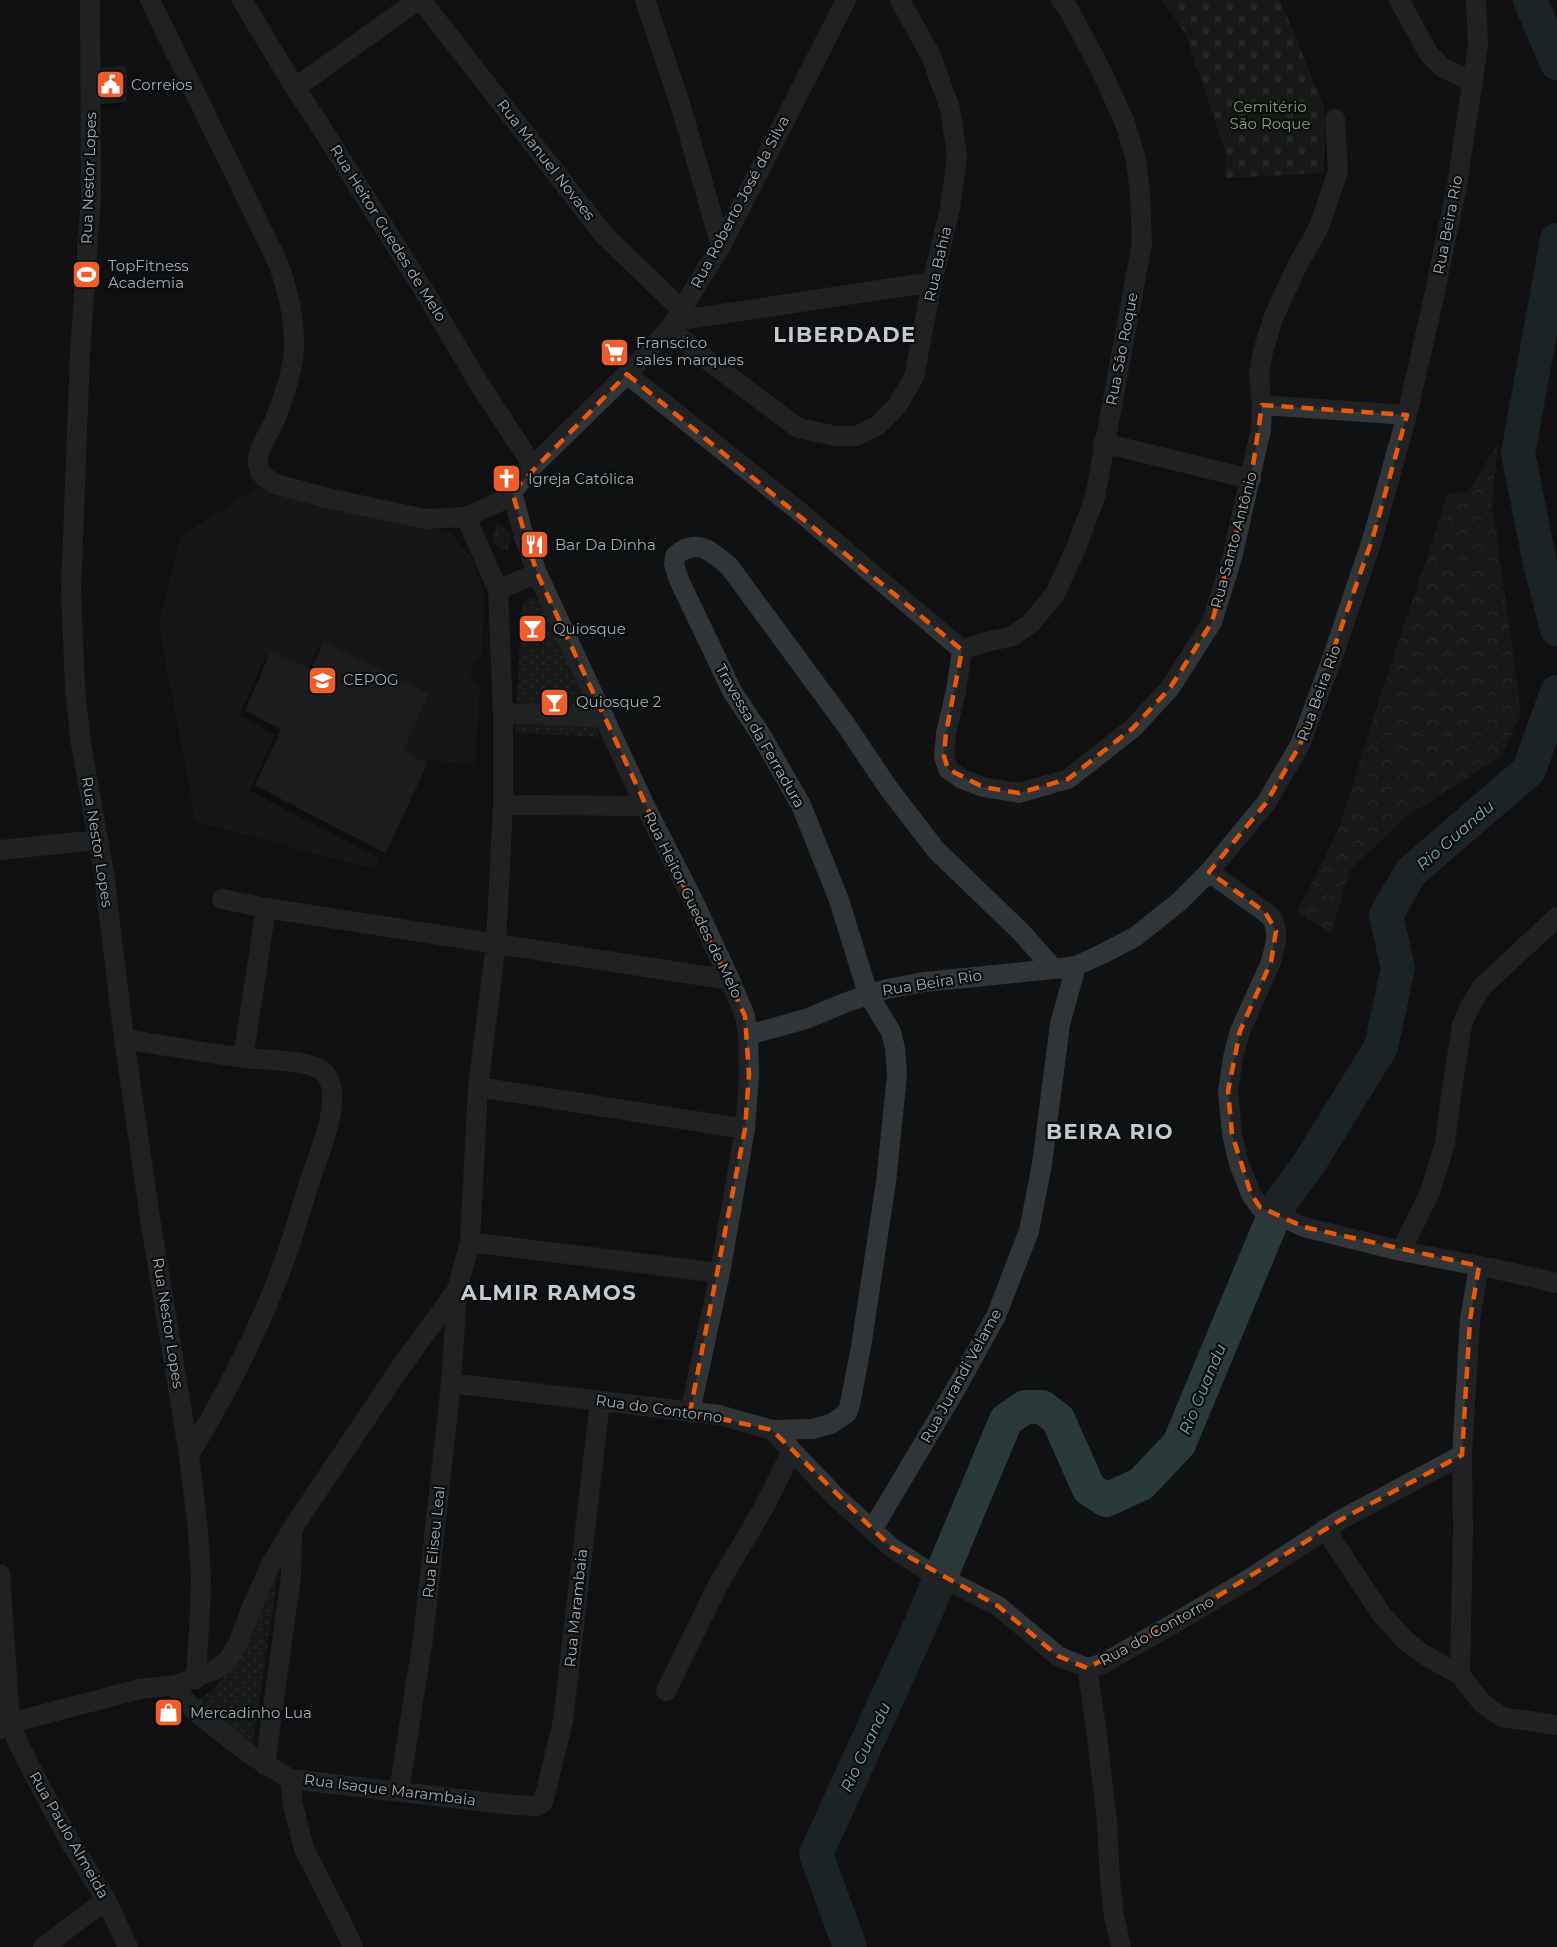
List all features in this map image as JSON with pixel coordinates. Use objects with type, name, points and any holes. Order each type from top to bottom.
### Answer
[{"type":"street","name":"Rua Nestor Lopes","points":[[90,0],[91,194],[80,353],[71,591],[78,710],[81,744],[104,873],[124,1039],[150,1218],[189,1455],[201,1577],[196,1678]]},
{"type":"street","points":[[5,1726],[140,1689],[175,1685],[215,1670],[228,1660],[238,1644],[270,1566],[292,1528],[400,1368],[457,1290],[470,1242],[478,1087],[496,944],[503,805],[503,713],[498,590],[466,518],[425,519],[327,498],[269,481],[260,471],[258,458],[274,421],[291,367],[294,338],[287,289],[279,265],[150,0]]},
{"type":"street","name":"Rua Heitor Guedes de Melo","points":[[242,0],[295,88],[452,335],[478,382],[533,466]]},
{"type":"street","points":[[295,88],[419,0]]},
{"type":"street","name":"Rua Manuel Novaes","points":[[419,0],[604,235],[676,320]]},
{"type":"street","points":[[645,0],[681,107],[721,246]]},
{"type":"street","name":"Rua Roberto José da Silva","points":[[466,518],[512,492],[533,466],[627,375],[676,320],[721,246],[846,0]]},
{"type":"street","name":"Rua Bahia","points":[[676,320],[706,359],[798,428],[836,436],[856,436],[877,426],[897,406],[914,377],[932,282],[950,209],[957,156],[947,99],[932,58],[900,0]]},
{"type":"street","name":"Rua Sâo Roque","points":[[962,650],[1013,636],[1031,623],[1055,594],[1076,548],[1095,497],[1103,443],[1142,243],[1140,191],[1135,156],[1125,123],[1101,70],[1069,10],[1061,0]]},
{"type":"street","points":[[1399,0],[1430,54],[1442,67],[1472,82]]},
{"type":"street","name":"Rua Beira Rio","points":[[748,1035],[806,1019],[886,989],[924,982],[1076,966],[1135,938],[1180,901],[1209,872],[1266,803],[1300,745],[1331,662],[1373,537],[1407,415],[1457,185],[1478,45],[1476,0]]},
{"type":"street","name":"Rua Santo Antônio","points":[[962,650],[956,691],[946,733],[944,756],[948,769],[983,787],[1019,793],[1068,779],[1133,728],[1170,688],[1212,622],[1232,558],[1261,429],[1262,405],[1259,375],[1263,351],[1274,316],[1297,266],[1318,229],[1338,171],[1335,119]]},
{"type":"street","points":[[676,320],[932,282]]},
{"type":"street","points":[[627,375],[800,512],[962,650]]},
{"type":"street","points":[[1262,405],[1407,415]]},
{"type":"street","points":[[1103,443],[1251,479]]},
{"type":"street","name":"Rua Heitor Guedes de Melo","points":[[512,492],[524,537],[537,573],[645,806],[692,898],[745,1016],[749,1074],[745,1129],[720,1273],[690,1412]]},
{"type":"street","name":"Travessa da Ferradura","points":[[772,1430],[812,1429],[831,1424],[847,1413],[853,1391],[886,1182],[897,1075],[895,1048],[891,1032],[868,994],[839,900],[801,805],[761,735],[732,691],[679,580],[674,564],[675,556],[689,547],[697,546],[708,550],[729,566],[839,716],[889,789],[936,850],[1020,931],[1054,969]]},
{"type":"street","points":[[498,590],[537,573]]},
{"type":"street","points":[[503,713],[606,718]]},
{"type":"street","points":[[503,805],[645,806]]},
{"type":"street","points":[[0,850],[97,840]]},
{"type":"street","points":[[1209,872],[1273,919],[1276,931],[1270,962],[1240,1031],[1228,1091],[1232,1134],[1239,1164],[1251,1194],[1260,1207],[1304,1227],[1401,1251],[1557,1283]]},
{"type":"street","points":[[222,899],[266,908],[730,980]]},
{"type":"street","points":[[243,1058],[266,908]]},
{"type":"street","points":[[1401,1251],[1430,1192],[1445,1143],[1462,1025],[1468,1010],[1482,987],[1557,917]]},
{"type":"street","name":"Rua Jurandi Velame","points":[[872,1530],[996,1316],[1029,1231],[1042,1164],[1060,1024],[1076,966]]},
{"type":"street","points":[[124,1039],[243,1058],[303,1064],[321,1070],[328,1078],[332,1092],[330,1121],[285,1260],[252,1338],[215,1414],[189,1455]]},
{"type":"street","points":[[478,1087],[745,1129]]},
{"type":"street","points":[[470,1242],[720,1273]]},
{"type":"street","points":[[1460,1675],[1462,1455],[1470,1320],[1479,1266]]},
{"type":"street","name":"Rua Eliseu Leal","points":[[399,1791],[423,1639],[451,1383],[457,1290]]},
{"type":"street","name":"Rua do Contorno","points":[[451,1383],[718,1415],[772,1430],[837,1498],[891,1547],[923,1568],[998,1606],[1058,1656],[1087,1668],[1102,1664],[1173,1624],[1246,1581],[1342,1519],[1462,1455]]},
{"type":"street","name":"Rua Marambaia","points":[[532,1807],[543,1802],[563,1721],[600,1401]]},
{"type":"street","points":[[666,1691],[719,1583],[763,1509],[792,1451]]},
{"type":"street","points":[[265,1765],[291,1576],[292,1528]]},
{"type":"street","points":[[1325,1529],[1382,1615],[1406,1641],[1423,1654],[1460,1675],[1482,1703],[1502,1717],[1557,1725]]},
{"type":"street","name":"Rua Paulo Almeida","points":[[0,1574],[5,1726],[18,1743],[69,1840],[106,1900],[128,1947]]},
{"type":"street","points":[[1087,1668],[1107,1821],[1113,1907],[1121,1947]]},
{"type":"street","name":"Rua Isaque Marambaia","points":[[175,1685],[197,1713],[265,1765],[290,1779],[532,1807]]},
{"type":"street","points":[[290,1779],[293,1804],[304,1849],[352,1947]]},
{"type":"street","points":[[43,1947],[106,1900]]},
{"type":"highlighted area","points":[[627,374],[962,650],[946,733],[944,756],[948,769],[983,787],[1019,793],[1068,779],[1133,728],[1170,688],[1212,622],[1251,479],[1262,405],[1407,415],[1373,537],[1300,745],[1266,803],[1209,872],[1265,912],[1276,931],[1271,962],[1240,1031],[1228,1091],[1232,1134],[1251,1194],[1260,1207],[1304,1227],[1479,1266],[1470,1320],[1462,1455],[1342,1519],[1173,1624],[1087,1668],[1058,1656],[998,1606],[891,1547],[772,1430],[690,1412],[745,1129],[749,1074],[745,1016],[537,573],[512,492]]},
{"type":"shaded area","name":"CEPOG","points":[[257,488],[428,526],[451,534],[472,558],[485,594],[482,653],[468,675],[480,686],[475,766],[429,759],[374,869],[196,822],[159,626],[180,537]]},
{"type":"green space","name":"Cemitério São Roque","points":[[1162,0],[1279,0],[1324,107],[1324,173],[1225,178],[1226,154],[1185,33]]},
{"type":"green space","points":[[1498,443],[1492,501],[1521,713],[1501,757],[1404,818],[1350,870],[1331,933],[1297,912],[1339,829],[1448,494],[1469,491]]},
{"type":"green space","points":[[496,524],[500,524],[511,535],[507,550],[502,551],[494,542]]},
{"type":"green space","points":[[527,598],[538,599],[545,609],[600,737],[515,733],[522,605]]},
{"type":"green space","points":[[269,1575],[275,1578],[276,1589],[253,1743],[247,1751],[196,1701],[213,1690],[231,1667]]},
{"type":"building","name":"Correios","points":[[126,66],[126,101],[95,104],[94,69]]},
{"type":"building","points":[[325,643],[428,694],[402,751],[426,765],[385,852],[256,785],[282,729],[246,710],[271,653],[311,670]]},
{"type":"waterway","name":"Rio Guandu","points":[[1530,0],[1557,63]]},
{"type":"waterway","name":"Rio Guandu","points":[[1557,240],[1518,453],[1540,563],[1557,629]]},
{"type":"waterway","name":"Rio Guandu","points":[[850,1947],[816,1854],[920,1626],[1006,1420],[1025,1407],[1042,1407],[1058,1419],[1089,1489],[1106,1500],[1141,1484],[1179,1444],[1278,1206],[1310,1162],[1381,1047],[1398,968],[1386,915],[1411,872],[1529,770],[1557,692]]},
{"type":"place","name":"Correios","points":[[110,85]]},
{"type":"place","name":"TopFitness Academia","points":[[87,275]]},
{"type":"place","name":"Franscico sales marques","points":[[615,352]]},
{"type":"place","name":"Igreja Católica","points":[[507,479]]},
{"type":"place","name":"Bar Da Dinha","points":[[534,545]]},
{"type":"place","name":"Quiosque","points":[[532,629]]},
{"type":"place","name":"CEPOG","points":[[322,680]]},
{"type":"place","name":"Quiosque 2","points":[[555,702]]},
{"type":"place","name":"Mercadinho Lua","points":[[169,1713]]},
{"type":"district","name":"LIBERDADE","points":[[845,335]]},
{"type":"district","name":"BEIRA RIO","points":[[1110,1132]]},
{"type":"district","name":"ALMIR RAMOS","points":[[549,1293]]}]
